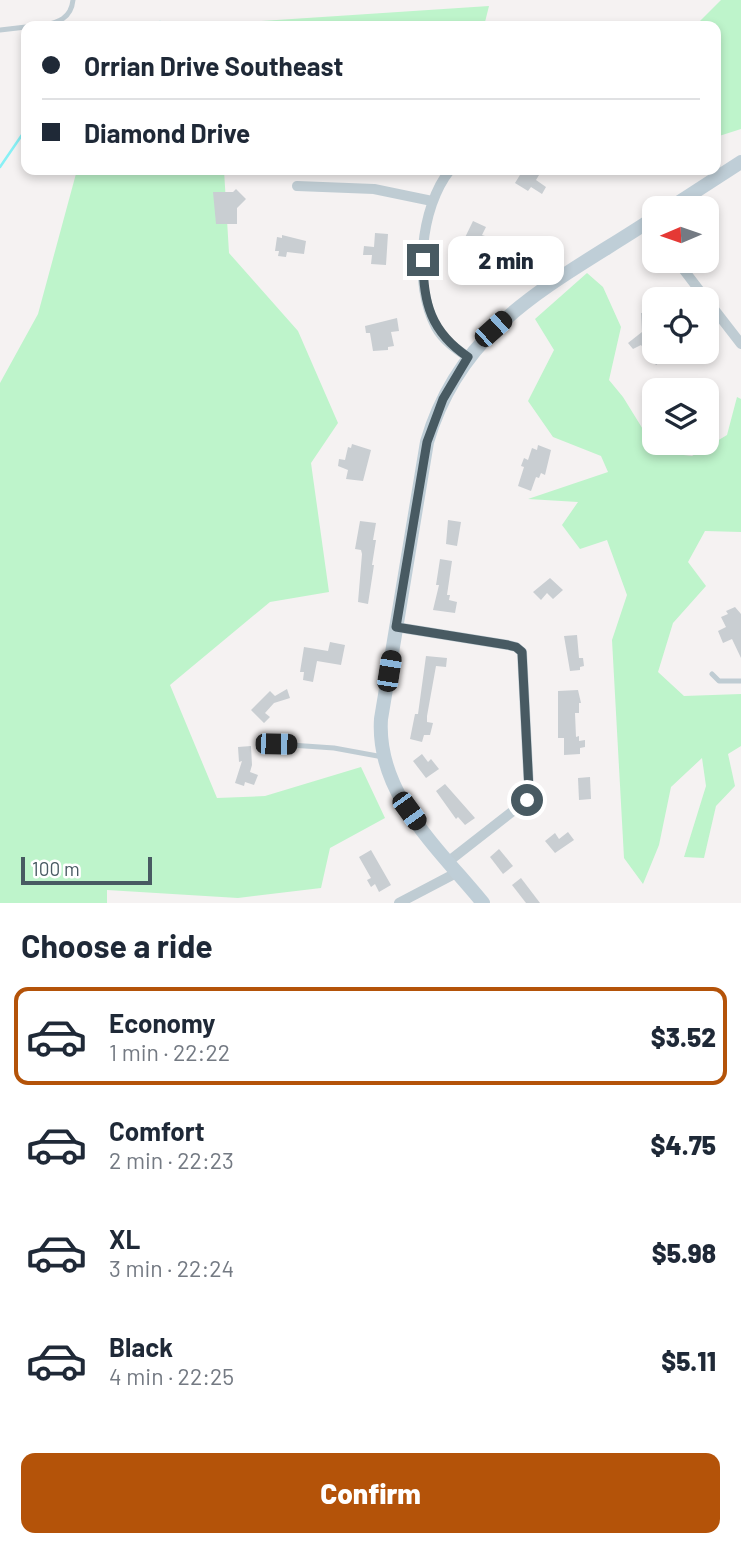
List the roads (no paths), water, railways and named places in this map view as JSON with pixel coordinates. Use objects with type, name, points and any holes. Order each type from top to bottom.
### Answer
[{"type":"main road","points":[[721,175],[741,162]]},
{"type":"main road","points":[[689,196],[721,175]]},
{"type":"main road","points":[[483,903],[400,798],[393,787],[383,757],[382,719],[427,442],[443,399],[468,357],[493,329],[523,304],[642,230]]},
{"type":"street","points":[[447,175],[432,201],[423,245],[423,275],[427,304],[437,329],[454,348],[468,357]]},
{"type":"street","points":[[297,187],[374,189],[432,201]]},
{"type":"street","points":[[686,273],[697,287]]},
{"type":"street","points":[[719,316],[741,344]]},
{"type":"street","points":[[396,627],[508,645],[522,652],[529,790],[527,800],[454,867],[399,903]]},
{"type":"lane","points":[[60,21],[68,15],[73,0]]},
{"type":"lane","points":[[0,30],[21,28]]},
{"type":"lane","points":[[712,674],[719,681],[741,681]]},
{"type":"lane","points":[[276,744],[334,748],[383,757]]},
{"type":"waterway","points":[[0,167],[21,136]]}]
